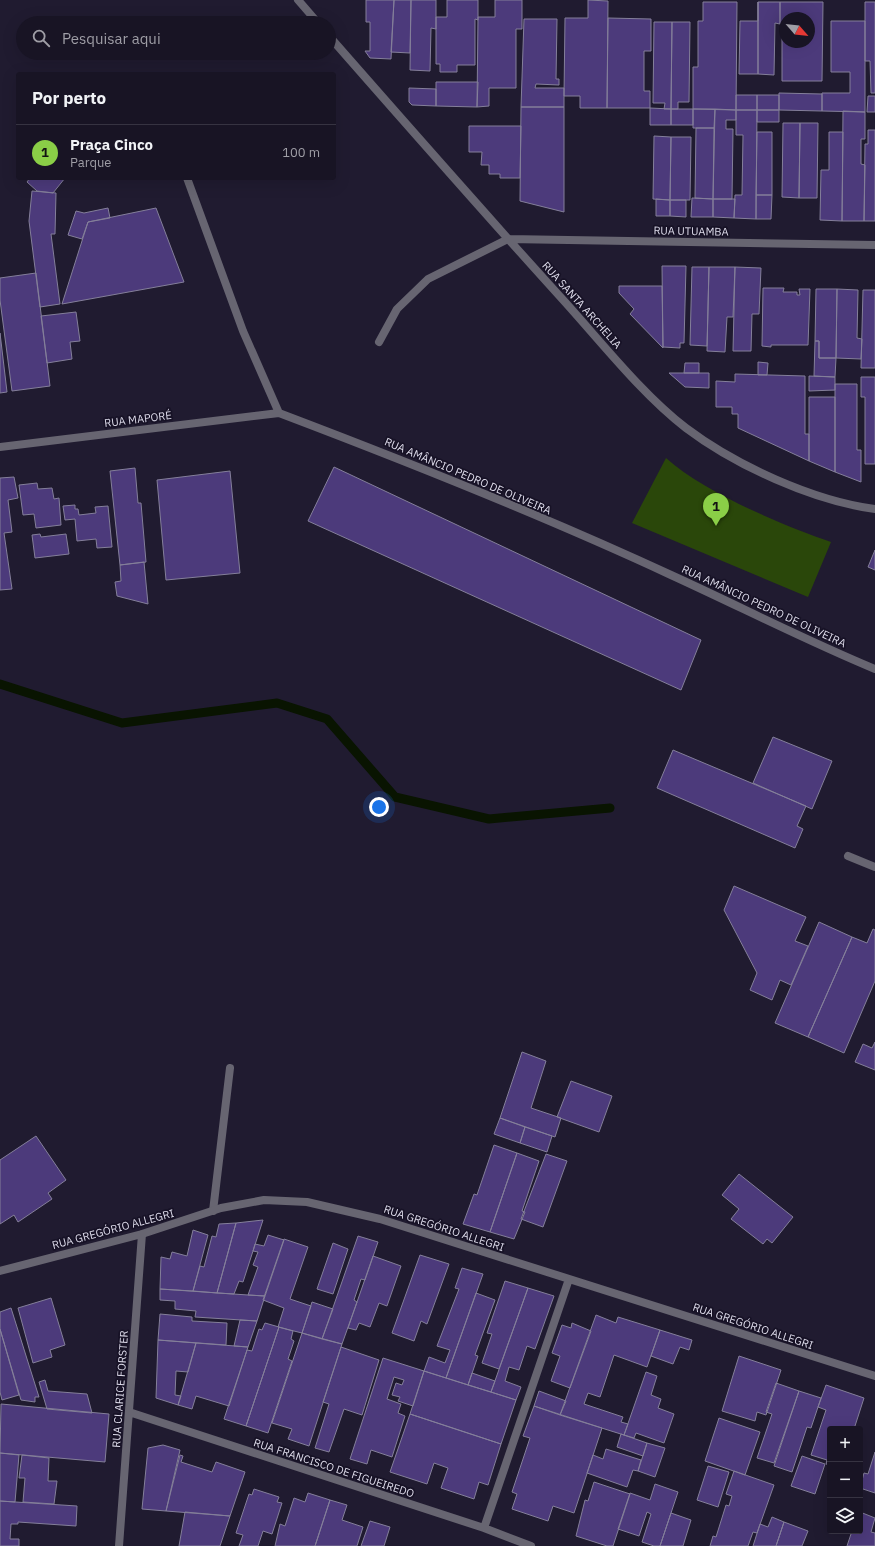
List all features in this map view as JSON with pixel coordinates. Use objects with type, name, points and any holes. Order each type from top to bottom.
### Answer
[{"type":"street","points":[[298,0],[312,16]]},
{"type":"street","name":"RUA SANTA ARCHELIA","points":[[336,44],[508,239],[654,401],[686,428],[726,455],[795,487],[859,507],[875,510]]},
{"type":"street","points":[[188,180],[243,331],[279,413]]},
{"type":"street","points":[[379,342],[397,309],[428,280],[508,239]]},
{"type":"street","name":"RUA UTUAMBA","points":[[508,239],[875,245]]},
{"type":"street","name":"RUA MAPORÉ","points":[[0,447],[279,413]]},
{"type":"street","name":"RUA AMÂNCIO PEDRO DE OLIVEIRA","points":[[279,413],[461,483],[670,574],[823,648],[875,669]]},
{"type":"street","points":[[848,856],[875,867]]},
{"type":"street","points":[[213,1212],[230,1068]]},
{"type":"street","name":"RUA GREGÓRIO ALLEGRI","points":[[0,1271],[142,1234],[213,1212],[264,1200],[307,1202],[380,1219],[875,1376]]},
{"type":"street","name":"RUA CLARICE FORSTER","points":[[119,1546],[142,1234]]},
{"type":"street","points":[[484,1528],[569,1280]]},
{"type":"street","name":"RUA FRANCISCO DE FIGUEIREDO","points":[[129,1412],[484,1528],[531,1546]]},
{"type":"green space","points":[[666,458],[701,484],[745,507],[790,527],[831,542],[808,597],[632,523]]},
{"type":"building","points":[[366,0],[394,0],[391,59],[370,58],[365,51],[370,51],[370,22],[366,22]]},
{"type":"building","points":[[394,0],[411,0],[410,53],[391,52]]},
{"type":"building","points":[[411,0],[436,0],[436,29],[431,28],[430,71],[410,70]]},
{"type":"building","points":[[447,0],[478,0],[478,20],[475,19],[475,65],[457,65],[457,72],[440,72],[440,64],[436,64],[436,17],[447,17]]},
{"type":"building","points":[[495,0],[522,0],[522,29],[516,29],[516,88],[489,88],[489,106],[477,107],[478,17],[495,17]]},
{"type":"building","points":[[588,0],[608,1],[607,108],[580,108],[580,96],[564,96],[565,18],[588,18]]},
{"type":"building","points":[[703,2],[737,2],[736,110],[693,109],[693,67],[698,67],[698,21],[703,21]]},
{"type":"building","points":[[758,2],[780,2],[779,24],[775,23],[774,75],[758,74]]},
{"type":"building","points":[[780,2],[823,2],[822,81],[782,81],[782,48],[815,48],[815,12],[780,12]]},
{"type":"building","points":[[865,2],[875,2],[875,93],[871,93],[870,61],[865,61]]},
{"type":"building","points":[[608,18],[651,19],[651,51],[644,51],[644,91],[650,91],[650,108],[607,108]]},
{"type":"building","points":[[524,19],[557,19],[556,79],[559,79],[559,85],[536,84],[535,88],[564,88],[564,107],[521,107]]},
{"type":"building","points":[[740,21],[758,21],[758,74],[739,74]]},
{"type":"building","points":[[831,21],[865,21],[865,112],[822,111],[822,93],[850,93],[850,72],[831,72]]},
{"type":"building","points":[[654,22],[672,22],[671,109],[664,109],[665,103],[653,103]]},
{"type":"building","points":[[672,22],[690,22],[689,102],[678,102],[678,109],[671,109]]},
{"type":"building","points":[[436,82],[478,82],[477,107],[436,106]]},
{"type":"building","points":[[409,88],[436,89],[436,106],[412,105],[409,102]]},
{"type":"building","points":[[779,93],[822,94],[822,111],[779,110]]},
{"type":"building","points":[[736,95],[757,95],[757,110],[736,110]]},
{"type":"building","points":[[757,95],[779,95],[779,110],[757,110]]},
{"type":"building","points":[[868,96],[875,96],[875,112],[867,112]]},
{"type":"building","points":[[521,107],[564,107],[564,212],[520,201]]},
{"type":"building","points":[[650,108],[671,109],[671,125],[650,125]]},
{"type":"building","points":[[671,109],[693,109],[693,125],[671,125]]},
{"type":"building","points":[[693,109],[715,109],[714,128],[693,128]]},
{"type":"building","points":[[715,109],[736,110],[736,120],[726,120],[726,129],[733,129],[732,199],[713,199]]},
{"type":"building","points":[[736,110],[757,110],[756,219],[734,218],[735,195],[742,195],[743,135],[736,135]]},
{"type":"building","points":[[757,110],[779,110],[779,122],[757,122]]},
{"type":"building","points":[[843,111],[865,112],[865,139],[861,139],[861,164],[865,165],[864,221],[842,221]]},
{"type":"building","points":[[783,123],[800,123],[799,198],[782,197]]},
{"type":"building","points":[[800,123],[818,123],[817,198],[799,198]]},
{"type":"building","points":[[469,126],[521,126],[520,178],[500,178],[500,174],[489,174],[489,165],[481,165],[482,152],[469,152]]},
{"type":"building","points":[[696,128],[714,128],[713,199],[695,198]]},
{"type":"building","points":[[868,130],[875,130],[875,221],[864,221],[865,144],[868,144]]},
{"type":"building","points":[[757,132],[772,132],[772,195],[756,195]]},
{"type":"building","points":[[829,132],[843,132],[842,221],[820,220],[821,170],[829,170]]},
{"type":"building","points":[[654,136],[671,137],[670,200],[653,199]]},
{"type":"building","points":[[671,137],[691,137],[690,200],[670,200]]},
{"type":"building","points":[[28,180],[63,180],[53,193],[37,191],[27,182]]},
{"type":"building","points":[[32,191],[56,193],[55,234],[51,234],[60,304],[40,307],[29,221]]},
{"type":"building","points":[[756,195],[772,195],[771,219],[756,219]]},
{"type":"building","points":[[692,198],[713,199],[713,217],[691,217]]},
{"type":"building","points":[[656,199],[670,200],[670,216],[656,216]]},
{"type":"building","points":[[713,199],[735,199],[734,218],[713,217]]},
{"type":"building","points":[[670,200],[686,200],[686,217],[670,216]]},
{"type":"building","points":[[108,208],[110,218],[88,222],[82,239],[68,235],[76,211],[84,213]]},
{"type":"building","points":[[156,208],[184,282],[62,304],[88,222]]},
{"type":"building","points":[[662,266],[686,266],[684,343],[680,343],[680,348],[663,347]]},
{"type":"building","points":[[692,267],[709,267],[707,346],[690,345]]},
{"type":"building","points":[[709,267],[735,267],[733,317],[727,317],[725,352],[707,351]]},
{"type":"building","points":[[735,267],[761,268],[759,314],[752,314],[751,351],[733,351]]},
{"type":"building","points":[[36,273],[50,386],[12,391],[0,300],[0,278]]},
{"type":"building","points":[[619,286],[662,286],[663,348],[630,314],[634,309],[619,293]]},
{"type":"building","points":[[763,288],[784,288],[783,292],[797,292],[797,295],[800,295],[799,289],[810,289],[808,345],[762,346]]},
{"type":"building","points":[[816,289],[837,289],[836,358],[819,358],[819,341],[815,341]]},
{"type":"building","points":[[837,289],[858,290],[857,338],[862,339],[861,359],[836,358]]},
{"type":"building","points":[[863,290],[875,290],[875,368],[861,368]]},
{"type":"building","points":[[76,312],[80,341],[70,342],[72,359],[47,363],[41,316]]},
{"type":"building","points":[[0,333],[7,392],[0,393]]},
{"type":"building","points":[[815,341],[819,341],[819,358],[836,358],[835,377],[814,376]]},
{"type":"building","points":[[758,362],[768,363],[767,375],[758,375]]},
{"type":"building","points":[[685,363],[699,363],[699,373],[684,373]]},
{"type":"building","points":[[669,373],[709,373],[709,388],[685,387]]},
{"type":"building","points":[[735,374],[805,376],[805,434],[809,434],[809,461],[738,428],[738,414],[732,414],[732,407],[716,407],[716,381],[735,382]]},
{"type":"building","points":[[809,376],[835,377],[835,390],[809,391]]},
{"type":"building","points":[[861,377],[875,377],[875,464],[865,464],[865,397],[861,397]]},
{"type":"building","points":[[835,384],[857,384],[857,450],[861,450],[861,482],[835,472]]},
{"type":"building","points":[[809,397],[835,397],[835,472],[809,461]]},
{"type":"building","points":[[334,467],[701,640],[681,690],[308,521]]},
{"type":"building","points":[[135,468],[138,503],[141,503],[146,562],[120,565],[110,471]]},
{"type":"building","points":[[230,471],[240,573],[166,580],[157,480]]},
{"type":"building","points":[[14,477],[18,498],[8,500],[12,532],[4,533],[12,589],[0,590],[0,478]]},
{"type":"building","points":[[37,483],[38,489],[52,488],[54,499],[59,498],[61,525],[36,528],[34,514],[23,515],[19,485]]},
{"type":"building","points":[[75,505],[75,509],[78,509],[79,515],[96,513],[95,507],[108,506],[112,547],[97,548],[96,539],[77,541],[75,519],[65,520],[63,506]]},
{"type":"building","points":[[40,534],[41,537],[66,534],[69,554],[35,558],[32,535]]},
{"type":"building","points":[[875,550],[875,570],[868,567]]},
{"type":"building","points":[[144,562],[148,604],[117,596],[115,582],[121,581],[120,565]]},
{"type":"building","points":[[773,737],[832,761],[812,809],[753,783]]},
{"type":"building","points":[[673,750],[806,806],[797,826],[803,829],[795,848],[657,788]]},
{"type":"building","points":[[734,886],[806,917],[795,941],[808,946],[791,985],[780,980],[772,1000],[750,990],[757,973],[724,910]]},
{"type":"building","points":[[819,922],[852,937],[808,1037],[775,1023]]},
{"type":"building","points":[[873,929],[875,930],[875,981],[844,1053],[808,1037],[852,937],[867,943]]},
{"type":"building","points":[[875,1042],[875,1070],[855,1062],[863,1044],[872,1048]]},
{"type":"building","points":[[522,1052],[546,1061],[531,1108],[561,1118],[555,1137],[500,1118]]},
{"type":"building","points":[[571,1081],[612,1096],[599,1132],[557,1117]]},
{"type":"building","points":[[500,1118],[525,1127],[520,1143],[494,1134]]},
{"type":"building","points":[[525,1127],[552,1136],[547,1152],[520,1143]]},
{"type":"building","points":[[36,1136],[66,1180],[48,1193],[52,1199],[18,1222],[14,1215],[0,1224],[0,1160]]},
{"type":"building","points":[[494,1145],[517,1153],[490,1232],[463,1224],[474,1194],[477,1195]]},
{"type":"building","points":[[517,1153],[539,1161],[522,1211],[525,1212],[514,1239],[490,1232]]},
{"type":"building","points":[[546,1154],[567,1161],[543,1227],[521,1219]]},
{"type":"building","points":[[739,1174],[793,1217],[772,1243],[767,1239],[763,1244],[731,1219],[739,1209],[722,1195]]},
{"type":"building","points":[[263,1220],[243,1282],[239,1281],[234,1294],[217,1293],[236,1223]]},
{"type":"building","points":[[236,1223],[217,1293],[193,1291],[200,1266],[204,1267],[212,1236],[216,1237],[219,1224]]},
{"type":"building","points":[[193,1230],[208,1235],[193,1291],[160,1289],[161,1257],[170,1259],[172,1252],[187,1256]]},
{"type":"building","points":[[268,1235],[284,1240],[265,1296],[248,1295],[258,1267],[253,1265],[258,1252],[253,1251],[255,1244],[264,1246]]},
{"type":"building","points":[[358,1236],[378,1242],[365,1280],[361,1279],[354,1300],[357,1302],[342,1344],[322,1339]]},
{"type":"building","points":[[284,1239],[308,1247],[290,1299],[311,1306],[302,1333],[278,1327],[284,1308],[263,1300]]},
{"type":"building","points":[[333,1243],[348,1249],[333,1294],[317,1289]]},
{"type":"building","points":[[420,1255],[449,1264],[427,1324],[421,1321],[414,1341],[392,1333]]},
{"type":"building","points":[[373,1256],[401,1266],[387,1306],[379,1303],[370,1327],[359,1323],[356,1330],[348,1328]]},
{"type":"building","points":[[462,1268],[483,1274],[446,1378],[424,1371],[429,1357],[445,1363],[450,1350],[437,1346],[459,1289],[455,1288]]},
{"type":"building","points":[[505,1281],[528,1288],[499,1369],[482,1363],[492,1334],[487,1333]]},
{"type":"building","points":[[528,1288],[554,1296],[535,1349],[527,1346],[519,1370],[509,1367],[505,1381],[521,1387],[516,1400],[491,1392]]},
{"type":"building","points":[[160,1289],[265,1296],[257,1321],[195,1317],[196,1311],[175,1309],[175,1301],[160,1300]]},
{"type":"building","points":[[476,1293],[495,1300],[475,1355],[478,1356],[468,1385],[446,1378]]},
{"type":"building","points":[[51,1298],[65,1345],[50,1350],[52,1357],[33,1363],[18,1308]]},
{"type":"building","points":[[312,1302],[333,1309],[322,1339],[302,1333]]},
{"type":"building","points":[[11,1308],[39,1397],[35,1397],[35,1402],[21,1400],[0,1329],[0,1312]]},
{"type":"building","points":[[160,1314],[192,1317],[192,1321],[227,1323],[226,1345],[158,1340]]},
{"type":"building","points":[[596,1315],[616,1323],[618,1317],[660,1330],[647,1367],[614,1355],[600,1397],[588,1393],[584,1404],[623,1417],[621,1422],[628,1424],[624,1435],[560,1415]]},
{"type":"building","points":[[240,1320],[257,1321],[248,1347],[234,1346]]},
{"type":"building","points":[[265,1323],[279,1327],[246,1426],[224,1419],[247,1350],[252,1351],[259,1329],[262,1330]]},
{"type":"building","points":[[572,1323],[591,1331],[570,1388],[551,1381],[560,1356],[552,1353],[562,1325],[571,1328]]},
{"type":"building","points":[[279,1327],[293,1331],[291,1339],[294,1341],[288,1359],[292,1361],[268,1433],[246,1426]]},
{"type":"building","points":[[0,1329],[19,1395],[2,1400],[0,1392]]},
{"type":"building","points":[[660,1330],[692,1340],[689,1350],[680,1347],[673,1364],[651,1356]]},
{"type":"building","points":[[302,1333],[342,1344],[309,1446],[288,1439],[292,1429],[272,1423]]},
{"type":"building","points":[[158,1340],[196,1343],[188,1372],[176,1371],[175,1395],[181,1396],[178,1405],[156,1398]]},
{"type":"building","points":[[196,1343],[248,1347],[229,1406],[196,1396],[192,1409],[178,1405]]},
{"type":"building","points":[[341,1347],[379,1360],[362,1415],[344,1409],[329,1452],[315,1448],[329,1404],[323,1402]]},
{"type":"building","points":[[739,1356],[781,1370],[766,1415],[757,1412],[755,1421],[722,1411]]},
{"type":"building","points":[[383,1358],[424,1371],[413,1406],[398,1401],[400,1397],[392,1395],[396,1383],[402,1385],[404,1380],[394,1377],[387,1399],[401,1404],[398,1413],[405,1416],[392,1457],[371,1450],[367,1464],[350,1459]]},
{"type":"building","points":[[424,1371],[516,1400],[501,1444],[410,1414]]},
{"type":"building","points":[[646,1372],[657,1376],[651,1395],[661,1399],[658,1408],[674,1414],[664,1443],[636,1433],[634,1438],[624,1435]]},
{"type":"building","points":[[472,1373],[495,1381],[491,1392],[468,1385]]},
{"type":"building","points":[[45,1380],[48,1391],[87,1394],[92,1413],[47,1409],[39,1382]]},
{"type":"building","points":[[776,1383],[799,1391],[774,1463],[757,1458],[772,1414],[766,1412]]},
{"type":"building","points":[[826,1385],[864,1398],[855,1426],[827,1426],[827,1460],[811,1455],[826,1410],[818,1407]]},
{"type":"building","points":[[539,1391],[566,1401],[560,1415],[534,1406]]},
{"type":"building","points":[[799,1391],[821,1398],[811,1428],[807,1427],[792,1472],[774,1466]]},
{"type":"building","points":[[1,1404],[109,1414],[105,1462],[0,1453]]},
{"type":"building","points":[[534,1406],[602,1428],[574,1513],[553,1506],[548,1521],[512,1509],[517,1494],[512,1492],[530,1438],[523,1436]]},
{"type":"building","points":[[410,1414],[501,1444],[488,1485],[479,1482],[474,1499],[441,1488],[448,1468],[434,1463],[427,1484],[390,1472]]},
{"type":"building","points":[[719,1418],[760,1432],[745,1475],[705,1461]]},
{"type":"building","points":[[621,1434],[647,1443],[643,1456],[617,1447]]},
{"type":"building","points":[[647,1443],[665,1448],[655,1477],[638,1471]]},
{"type":"building","points":[[163,1445],[180,1450],[166,1511],[142,1509],[148,1448]]},
{"type":"building","points":[[606,1449],[641,1460],[638,1471],[633,1470],[627,1487],[587,1473],[593,1455],[603,1459]]},
{"type":"building","points":[[875,1452],[875,1493],[863,1489],[864,1473],[868,1474]]},
{"type":"building","points":[[0,1453],[19,1455],[15,1502],[0,1501]]},
{"type":"building","points":[[22,1455],[49,1458],[48,1481],[57,1481],[54,1504],[23,1502],[25,1478],[19,1478]]},
{"type":"building","points":[[180,1455],[183,1456],[181,1462],[212,1472],[216,1462],[245,1472],[230,1516],[166,1511]]},
{"type":"building","points":[[802,1456],[825,1464],[815,1494],[791,1486]]},
{"type":"building","points":[[708,1466],[729,1472],[718,1507],[697,1500]]},
{"type":"building","points":[[734,1471],[774,1485],[757,1533],[753,1532],[748,1546],[710,1546],[713,1536],[716,1537],[726,1505],[729,1506],[732,1496],[726,1494]]},
{"type":"building","points":[[594,1482],[630,1494],[613,1546],[607,1546],[576,1536],[585,1500],[588,1501]]},
{"type":"building","points":[[655,1484],[678,1492],[660,1546],[654,1546],[642,1542],[651,1514],[647,1512],[639,1536],[618,1529],[630,1493],[650,1500]]},
{"type":"building","points":[[254,1489],[279,1497],[277,1502],[282,1503],[272,1534],[263,1531],[258,1546],[239,1546],[243,1535],[236,1533],[249,1494],[252,1495]]},
{"type":"building","points":[[308,1493],[330,1500],[315,1546],[275,1546],[280,1524],[285,1526],[294,1498],[305,1502]]},
{"type":"building","points":[[330,1500],[347,1505],[342,1520],[363,1527],[357,1546],[315,1546]]},
{"type":"building","points":[[0,1501],[77,1506],[76,1526],[18,1522],[18,1524],[11,1524],[10,1539],[19,1539],[19,1546],[0,1546]]},
{"type":"building","points":[[185,1512],[230,1516],[220,1546],[179,1546]]},
{"type":"building","points":[[671,1513],[691,1520],[683,1546],[660,1546]]},
{"type":"building","points":[[863,1513],[875,1518],[871,1532],[875,1533],[875,1546],[847,1546],[851,1534],[863,1534]]},
{"type":"building","points":[[772,1517],[784,1522],[776,1546],[753,1546],[760,1524],[768,1527]]},
{"type":"building","points":[[370,1521],[390,1527],[384,1546],[361,1546]]},
{"type":"building","points":[[784,1522],[808,1531],[802,1546],[776,1546]]},
{"type":"waterway","points":[[0,684],[122,723],[277,703],[327,719],[395,797],[489,819],[610,808]]},
{"type":"place","name":"Praça Cinco","points":[[716,526]]}]
